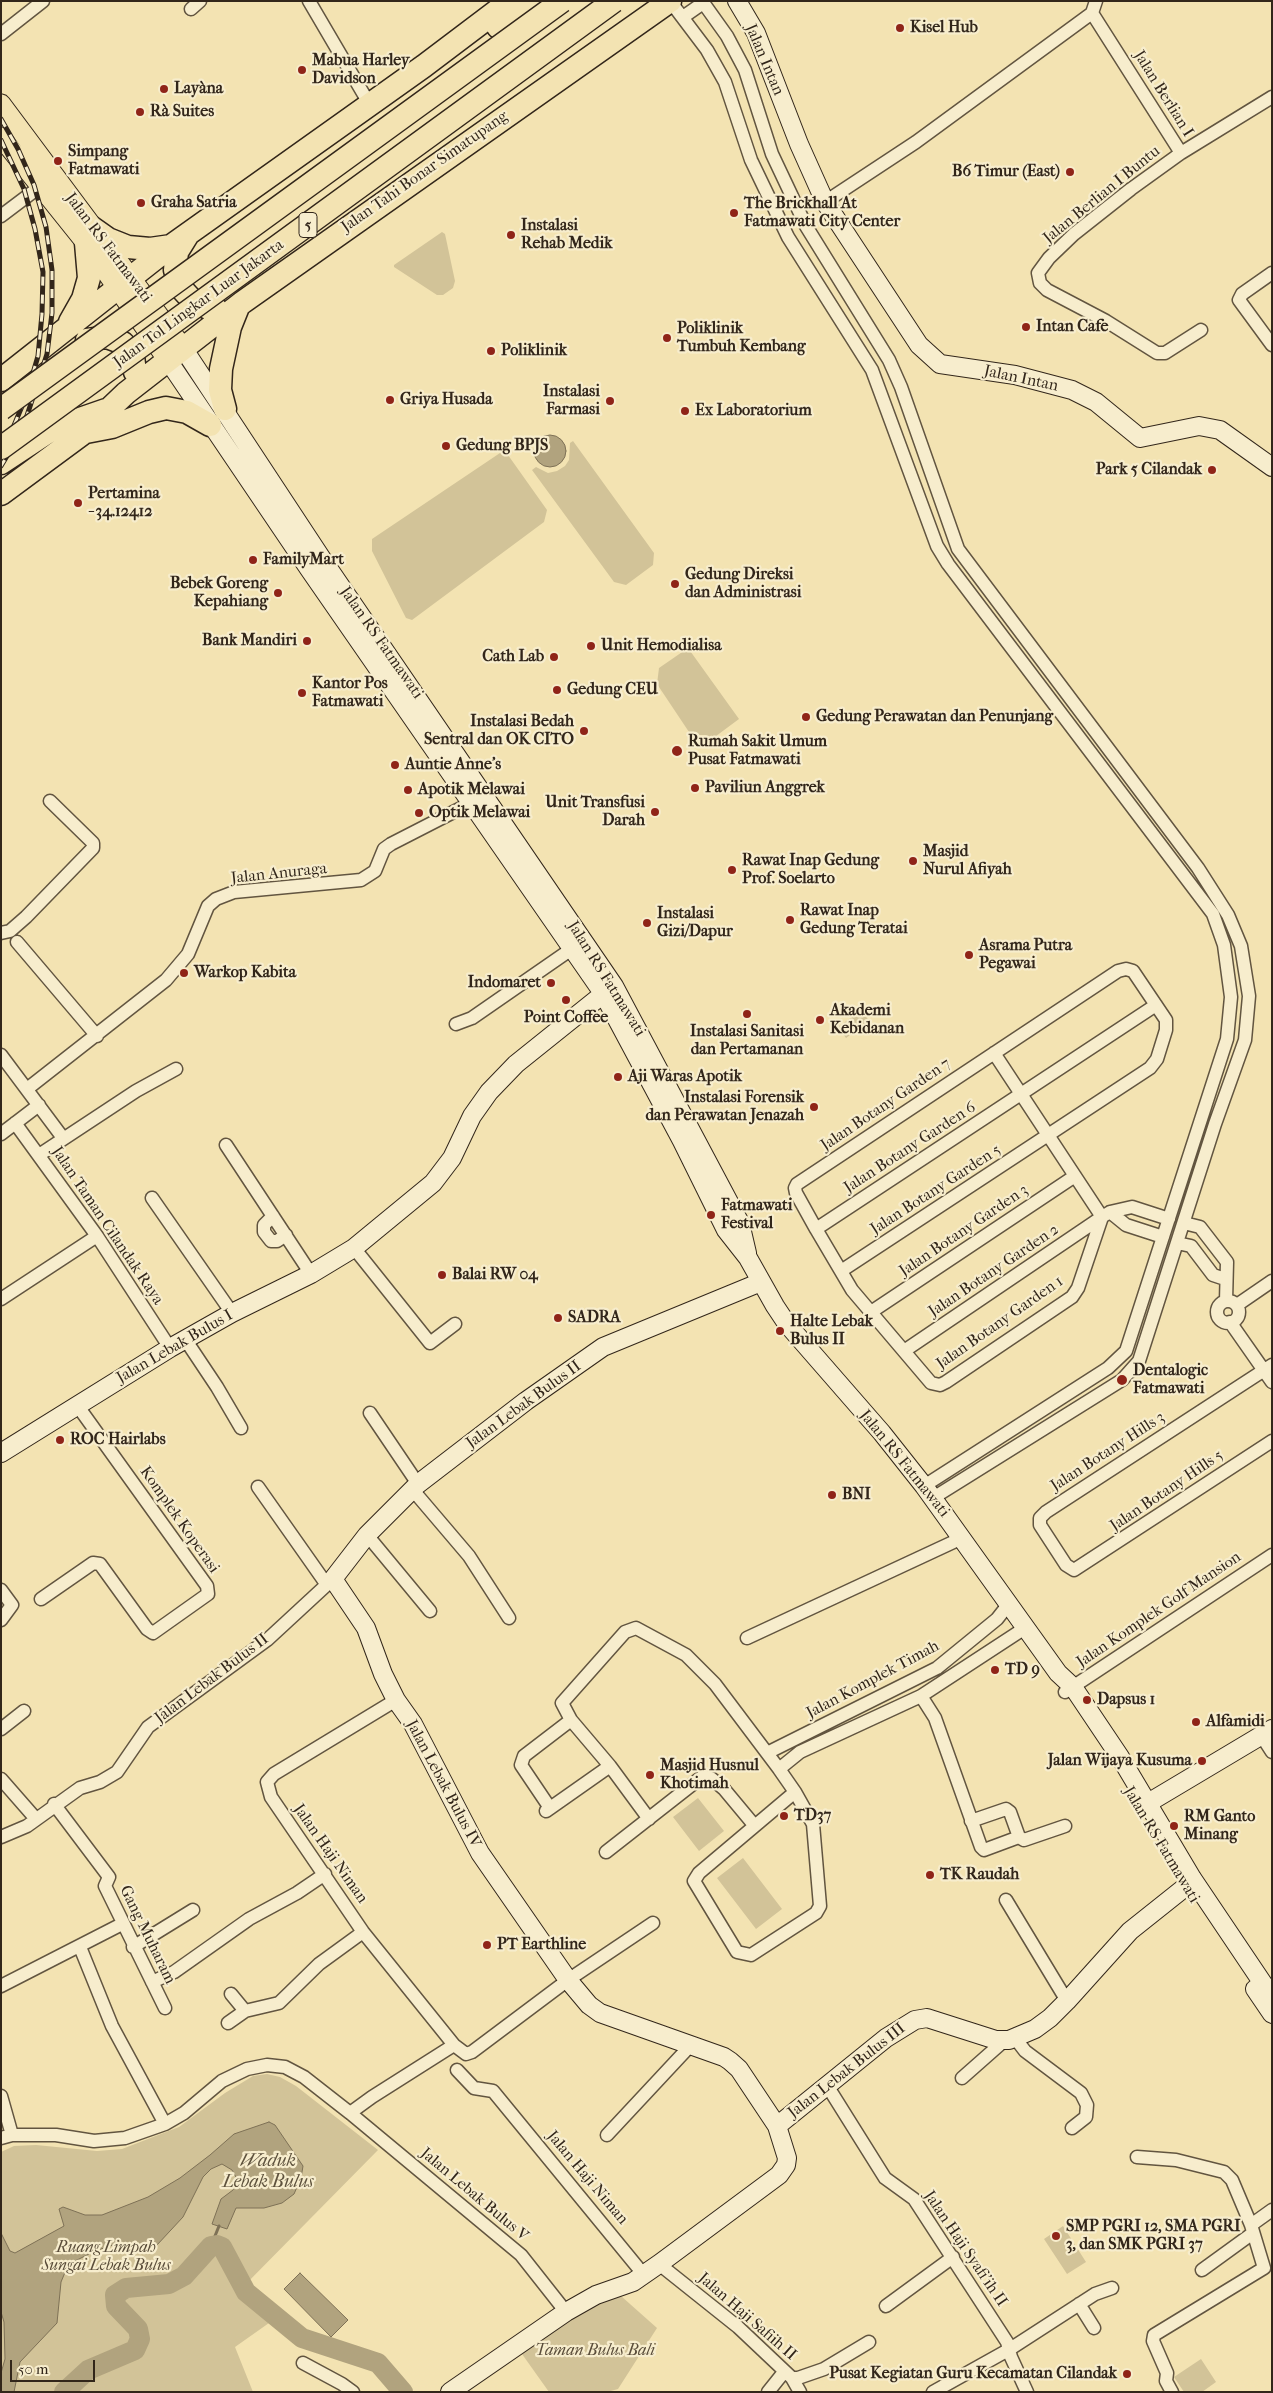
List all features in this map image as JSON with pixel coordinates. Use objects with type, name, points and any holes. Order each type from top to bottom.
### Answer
[{"type":"highway","points":[[1,380],[179,240],[436,57],[510,1]]},
{"type":"highway","points":[[436,57],[460,53],[533,1]]},
{"type":"highway","name":"Jalan Tol Lingkar Luar Jakarta","points":[[1,409],[562,1]]},
{"type":"highway","name":"Jalan Tol Lingkar Luar Jakarta","points":[[1,448],[614,1]]},
{"type":"highway","points":[[563,75],[591,43],[646,1]]},
{"type":"highway","name":"Jalan Tahi Bonar Simatupang","points":[[119,401],[175,354],[240,304],[563,75],[677,9]]},
{"type":"highway","points":[[56,338],[71,320],[83,299],[89,278],[88,235],[108,239],[128,247],[150,249],[179,240]]},
{"type":"highway","points":[[179,240],[175,270],[180,287],[192,300],[208,308],[226,309],[240,304]]},
{"type":"highway","points":[[225,409],[220,390],[221,369],[230,326],[240,304]]},
{"type":"highway","points":[[1,392],[81,343],[102,336],[112,337],[123,343],[133,356],[135,372],[119,401],[85,432],[7,488]]},
{"type":"highway","points":[[1,463],[54,428],[119,401]]},
{"type":"highway","points":[[85,432],[112,427],[149,412],[166,408],[187,412],[210,426]]},
{"type":"main road","name":"Jalan RS Fatmawati","points":[[1,104],[88,235],[175,354]]},
{"type":"main road","name":"Jalan RS Fatmawati","points":[[1,137],[88,235]]},
{"type":"street","points":[[1,34],[42,1]]},
{"type":"street","points":[[309,1],[370,104]]},
{"type":"street","name":"Jalan Intan","points":[[737,1],[756,33],[798,144],[825,202],[919,345],[940,364],[1014,375],[1072,390],[1096,402],[1140,438],[1199,426],[1220,430],[1272,467]]},
{"type":"street","points":[[703,2],[727,36],[745,70],[772,154],[806,226],[890,360],[958,549],[1198,868],[1228,914],[1241,946],[1249,996],[1245,1040],[1140,1360],[1122,1380],[929,1492],[1108,1368],[1126,1351],[1227,1039],[1231,997],[1224,946],[1212,914],[948,564],[937,546],[872,370],[788,237],[752,160],[725,82],[707,50],[677,9],[703,2]]},
{"type":"street","points":[[825,202],[941,125],[1094,7]]},
{"type":"street","name":"Jalan Berlian I","points":[[1094,7],[1181,153],[1272,97]]},
{"type":"street","name":"Jalan Berlian I Buntu","points":[[1181,153],[1074,234],[1040,269],[1038,280],[1047,290],[1094,314],[1161,354],[1201,330]]},
{"type":"street","points":[[1,216],[42,185]]},
{"type":"street","points":[[1272,273],[1242,294],[1239,300],[1272,345]]},
{"type":"street","name":"Jalan RS Fatmawati","points":[[175,354],[225,409],[322,559],[472,803],[573,948],[609,989]]},
{"type":"street","name":"Jalan RS Fatmawati","points":[[175,354],[210,426],[392,673],[609,989],[699,1157],[707,1174],[726,1230],[748,1258],[787,1324],[882,1433],[929,1492],[1148,1803],[1192,1878],[1272,1997]]},
{"type":"street","points":[[882,395],[901,387]]},
{"type":"street","points":[[1,933],[10,931],[26,917],[60,883],[93,844],[50,801]]},
{"type":"street","name":"Jalan Anuraga","points":[[27,1089],[166,980],[188,954],[208,906],[216,899],[234,892],[361,880],[375,871],[384,849],[391,844],[472,803]]},
{"type":"street","points":[[1185,878],[1198,868]]},
{"type":"street","points":[[18,942],[96,1036]]},
{"type":"street","points":[[456,1024],[472,1018],[573,948]]},
{"type":"street","name":"Jalan Botany Garden 7","points":[[816,1229],[796,1193],[797,1184],[1118,971],[1126,969],[1133,971],[1156,1005]]},
{"type":"street","name":"Jalan Lebak Bulus I","points":[[1,1453],[177,1343],[311,1274],[354,1248],[433,1183],[452,1158],[472,1116],[489,1092],[516,1064],[609,989]]},
{"type":"street","name":"Jalan Botany Garden 5","points":[[841,1271],[1150,1068],[1157,1059],[1166,1030],[1166,1020],[1156,1005]]},
{"type":"street","name":"Jalan Botany Garden 6","points":[[816,1229],[1156,1005]]},
{"type":"street","points":[[994,1053],[1075,1176],[1106,1215],[1126,1225],[1163,1237]]},
{"type":"street","name":"Jalan Taman Cilandak Raya","points":[[1,1056],[63,1138]]},
{"type":"street","points":[[39,1155],[136,1091],[176,1069]]},
{"type":"street","points":[[1,1134],[39,1105]]},
{"type":"street","name":"Jalan Taman Cilandak Raya","points":[[16,1123],[177,1343],[217,1387],[241,1428]]},
{"type":"street","points":[[226,1145],[311,1274]]},
{"type":"street","name":"Jalan Botany Garden 3","points":[[871,1312],[1075,1176]]},
{"type":"street","points":[[152,1198],[232,1313]]},
{"type":"street","points":[[1106,1215],[1132,1207],[1169,1220]]},
{"type":"street","name":"Jalan Botany Garden 1","points":[[904,1351],[932,1383],[940,1385],[946,1382],[1072,1296],[1078,1288],[1106,1215]]},
{"type":"street","name":"Jalan Botany Garden 2","points":[[904,1351],[1106,1215]]},
{"type":"street","points":[[1184,1223],[1200,1227],[1227,1262],[1225,1279],[1231,1303],[1238,1316],[1230,1322],[1224,1322],[1217,1314],[1217,1308],[1231,1303],[1272,1281]]},
{"type":"street","points":[[816,1229],[852,1290],[904,1351]]},
{"type":"street","points":[[1,1300],[97,1236]]},
{"type":"street","points":[[1178,1243],[1191,1246],[1213,1275],[1225,1279]]},
{"type":"street","points":[[354,1248],[430,1343],[455,1324]]},
{"type":"street","name":"Jalan Lebak Bulus II","points":[[1,1837],[27,1826],[54,1804],[80,1788],[100,1782],[117,1772],[148,1727],[267,1640],[330,1582],[367,1534],[415,1486],[526,1401],[603,1347],[761,1282]]},
{"type":"street","points":[[1230,1322],[1268,1367],[1272,1382]]},
{"type":"street","name":"Jalan Botany Hills 3","points":[[1081,1568],[1074,1570],[1066,1565],[1040,1525],[1040,1518],[1046,1512],[1268,1367]]},
{"type":"street","name":"Komplek Koperasi","points":[[41,1600],[93,1563],[100,1564],[147,1629],[153,1633],[208,1594],[207,1586],[77,1405]]},
{"type":"street","points":[[370,1413],[415,1486],[469,1556],[509,1618]]},
{"type":"street","name":"Jalan Botany Hills 5","points":[[1081,1568],[1272,1441]]},
{"type":"street","points":[[258,1488],[330,1582]]},
{"type":"street","points":[[367,1534],[430,1611]]},
{"type":"street","points":[[746,1638],[962,1538]]},
{"type":"street","name":"Jalan Komplek Golf Mansion","points":[[1069,1689],[1272,1555]]},
{"type":"street","name":"Jalan Lebak Bulus IV","points":[[330,1582],[366,1628],[383,1674],[396,1700],[413,1724],[480,1854],[568,1980],[589,2005],[600,2013],[724,2057],[739,2068],[777,2126]]},
{"type":"street","points":[[1,1590],[12,1605],[1,1620]]},
{"type":"street","name":"Jalan Komplek Timah","points":[[767,1753],[937,1668],[997,1619],[1008,1605]]},
{"type":"street","points":[[649,1819],[610,1766],[571,1720],[562,1703],[625,1632],[636,1628],[686,1655],[715,1684],[779,1769],[795,1792],[813,1824],[820,1906],[816,1913],[751,1955],[737,1952],[694,1882],[698,1873],[795,1792]]},
{"type":"street","name":"Jalan Komplek Timah","points":[[779,1769],[800,1752],[921,1696],[1025,1628]]},
{"type":"street","name":"Jalan RS Fatmawati","points":[[1069,1689],[1184,1888],[1272,2014]]},
{"type":"street","points":[[921,1696],[935,1718],[971,1821],[984,1850],[1019,1837],[1026,1840],[1066,1826]]},
{"type":"street","name":"Jalan Haji Niman","points":[[396,1700],[274,1774],[267,1782],[271,1797],[363,1932],[454,2045],[466,2054],[472,2052],[568,1980]]},
{"type":"street","points":[[1,1730],[24,1711]]},
{"type":"street","points":[[571,1720],[524,1756],[521,1765],[548,1810],[610,1766]]},
{"type":"street","points":[[1148,1803],[1266,1732],[1272,1752]]},
{"type":"street","points":[[793,1740],[800,1752]]},
{"type":"street","points":[[606,1852],[703,1776],[711,1778],[724,1789],[754,1825]]},
{"type":"street","points":[[1,1779],[36,1819]]},
{"type":"street","name":"Gang Muharam","points":[[54,1804],[109,1877],[105,1886],[122,1924],[165,2008]]},
{"type":"street","points":[[971,1821],[1006,1809],[1010,1812],[1019,1837]]},
{"type":"street","points":[[152,1982],[174,1972],[241,1924],[297,1893],[325,1874]]},
{"type":"street","points":[[962,2078],[1010,2039],[1035,2029],[1067,2001],[1130,1931],[1184,1888]]},
{"type":"street","points":[[1006,1900],[1067,2001]]},
{"type":"street","points":[[133,1946],[193,1910]]},
{"type":"street","points":[[568,1980],[654,1923]]},
{"type":"street","points":[[1,1986],[122,1924]]},
{"type":"street","points":[[228,2023],[245,2011],[279,2003],[319,1964],[363,1932]]},
{"type":"street","points":[[80,1947],[112,2026],[165,2124]]},
{"type":"street","points":[[231,1994],[245,2011]]},
{"type":"street","name":"Jalan Lebak Bulus III","points":[[450,2392],[566,2312],[596,2295],[633,2282],[644,2275],[779,2175],[786,2165],[787,2158],[777,2126],[828,2087],[886,2038],[915,2020],[927,2018],[996,2040],[1010,2039]]},
{"type":"street","points":[[1010,2039],[1082,2093],[1087,2105],[1086,2117],[1072,2128]]},
{"type":"street","points":[[350,2113],[454,2045]]},
{"type":"street","points":[[607,2135],[690,2046]]},
{"type":"street","name":"Jalan Lebak Bulus V","points":[[7,2136],[56,2135],[94,2141],[125,2138],[165,2124],[184,2113],[222,2081],[248,2069],[267,2065],[285,2067],[304,2077],[350,2113],[521,2255],[566,2312]]},
{"type":"street","name":"Jalan Haji Niman","points":[[457,2070],[474,2088],[493,2091],[644,2275]]},
{"type":"street","name":"Jalan Haji Syafi'ih II","points":[[828,2087],[885,2178],[914,2199],[952,2257],[1007,2342],[1011,2357],[1027,2392]]},
{"type":"street","points":[[1,2096],[7,2136]]},
{"type":"street","points":[[1137,2157],[1176,2160],[1224,2172],[1232,2180],[1264,2265],[1262,2270],[1152,2338],[1167,2373],[1166,2381],[1172,2392]]},
{"type":"street","points":[[1202,2270],[1272,2210]]},
{"type":"street","points":[[886,2306],[952,2257]]},
{"type":"street","name":"Jalan Haji Safiih II","points":[[659,2264],[738,2327],[788,2375],[798,2378],[824,2369],[846,2358],[869,2342]]},
{"type":"street","points":[[933,2392],[1010,2350],[1095,2294],[1112,2288]]},
{"type":"street","points":[[1079,2304],[1094,2328]]},
{"type":"street","points":[[304,2363],[353,2392]]},
{"type":"street","points":[[768,2392],[788,2375],[800,2392]]},
{"type":"green space","points":[[442,232],[445,234],[455,281],[453,288],[443,295],[437,295],[394,267],[394,265]]},
{"type":"green space","points":[[573,441],[654,553],[653,565],[626,585],[614,582],[532,470],[536,467],[548,473],[557,471],[565,466],[569,460],[570,443]]},
{"type":"green space","points":[[500,453],[508,455],[547,510],[544,522],[412,620],[406,618],[372,551],[372,539]]},
{"type":"green space","points":[[688,648],[739,719],[712,739],[706,735],[691,735],[657,684],[659,668]]},
{"type":"green space","points":[[862,1010],[869,1021],[846,1038],[838,1027]]},
{"type":"green space","points":[[698,1798],[724,1831],[699,1851],[673,1817]]},
{"type":"green space","points":[[743,1858],[782,1909],[756,1929],[717,1878]]},
{"type":"green space","name":"Ruang Limpah Sungai Lebak Bulus","points":[[267,2074],[280,2077],[296,2086],[378,2150],[239,2291],[269,2323],[235,2347],[253,2392],[1,2392],[1,2152],[14,2146],[36,2145],[97,2151],[122,2149],[179,2127],[225,2093],[253,2076]]},
{"type":"green space","points":[[1063,2226],[1086,2262],[1067,2274],[1044,2239]]},
{"type":"green space","name":"Taman Bulus Bali","points":[[621,2296],[657,2328],[618,2389],[607,2392],[549,2392],[522,2354],[581,2311]]},
{"type":"green space","points":[[1201,2359],[1216,2382],[1202,2392],[1184,2392],[1174,2377]]},
{"type":"water","points":[[550,435],[562,439],[566,451],[562,463],[550,467],[538,463],[534,451],[538,439]]},
{"type":"water","name":"Waduk Lebak Bulus","points":[[269,2122],[275,2125],[303,2166],[301,2178],[294,2194],[282,2203],[264,2208],[236,2208],[227,2229],[212,2224],[221,2199],[233,2190],[237,2179],[232,2170],[222,2164],[211,2169],[203,2177],[183,2217],[157,2245],[147,2249],[116,2244],[95,2251],[75,2261],[66,2270],[61,2282],[57,2323],[20,2362],[14,2392],[1,2392],[1,2373],[5,2359],[4,2322],[1,2312],[1,2233],[10,2251],[15,2253],[64,2226],[59,2209],[63,2207],[85,2215],[102,2215],[148,2197],[180,2178],[234,2134]]},
{"type":"water","points":[[300,2273],[348,2320],[331,2337],[284,2289]]},
{"type":"waterway","points":[[211,2246],[219,2226]]},
{"type":"waterway","points":[[64,2392],[88,2370],[135,2350],[140,2339],[138,2329],[116,2306],[115,2295],[126,2288],[169,2284],[184,2276],[211,2246],[217,2245],[222,2247],[246,2292],[302,2338],[378,2363],[403,2392]]},
{"type":"railway","points":[[1,119],[18,149],[34,185],[46,227],[52,270],[52,313],[47,354],[22,431],[1,466]]},
{"type":"railway","points":[[1,140],[24,189],[35,229],[43,272],[38,356],[27,394],[13,428],[1,448]]},
{"type":"place","name":"Kisel Hub","points":[[900,28]]},
{"type":"place","name":"Mabua Harley Davidson","points":[[302,70]]},
{"type":"place","name":"Layàna","points":[[164,89]]},
{"type":"place","name":"Rà Suites","points":[[140,112]]},
{"type":"place","name":"Simpang Fatmawati","points":[[58,161]]},
{"type":"place","name":"B6 Timur (East)","points":[[1070,172]]},
{"type":"place","name":"Graha Satria","points":[[141,203]]},
{"type":"place","name":"The Brickhall At Fatmawati City Center","points":[[734,213]]},
{"type":"place","name":"Instalasi Rehab Medik","points":[[511,235]]},
{"type":"place","name":"Intan Cafe","points":[[1026,327]]},
{"type":"place","name":"Poliklinik Tumbuh Kembang","points":[[667,338]]},
{"type":"place","name":"Poliklinik","points":[[491,351]]},
{"type":"place","name":"Griya Husada","points":[[390,400]]},
{"type":"place","name":"Instalasi Farmasi","points":[[610,401]]},
{"type":"place","name":"Ex Laboratorium","points":[[685,411]]},
{"type":"place","name":"Gedung BPJS","points":[[446,446]]},
{"type":"place","name":"Park 5 Cilandak","points":[[1212,470]]},
{"type":"place","name":"Pertamina - 34.12412","points":[[78,503]]},
{"type":"place","name":"FamilyMart","points":[[253,560]]},
{"type":"place","name":"Gedung Direksi dan Administrasi","points":[[675,584]]},
{"type":"place","name":"Bebek Goreng Kepahiang","points":[[278,593]]},
{"type":"place","name":"Bank Mandiri","points":[[307,641]]},
{"type":"place","name":"Unit Hemodialisa","points":[[591,646]]},
{"type":"place","name":"Cath Lab","points":[[554,657]]},
{"type":"place","name":"Gedung CEU","points":[[557,690]]},
{"type":"place","name":"Kantor Pos Fatmawati","points":[[302,693]]},
{"type":"place","name":"Gedung Perawatan dan Penunjang","points":[[806,717]]},
{"type":"place","name":"Instalasi Bedah Sentral dan OK CITO","points":[[584,731]]},
{"type":"place","name":"Rumah Sakit Umum Pusat Fatmawati","points":[[677,751]]},
{"type":"place","name":"Auntie Anne's","points":[[395,765]]},
{"type":"place","name":"Paviliun Anggrek","points":[[695,788]]},
{"type":"place","name":"Apotik Melawai","points":[[408,790]]},
{"type":"place","name":"Unit Transfusi Darah","points":[[655,812]]},
{"type":"place","name":"Optik Melawai","points":[[419,813]]},
{"type":"place","name":"Masjid Nurul Afiyah","points":[[913,861]]},
{"type":"place","name":"Rawat Inap Gedung Prof. Soelarto","points":[[732,870]]},
{"type":"place","name":"Rawat Inap Gedung Teratai","points":[[790,920]]},
{"type":"place","name":"Instalasi Gizi/Dapur","points":[[647,923]]},
{"type":"place","name":"Asrama Putra Pegawai","points":[[969,955]]},
{"type":"place","name":"Warkop Kabita","points":[[184,973]]},
{"type":"place","name":"Indomaret","points":[[551,983]]},
{"type":"place","name":"Point Coffee","points":[[566,1000]]},
{"type":"place","name":"Instalasi Sanitasi dan Pertamanan","points":[[747,1014]]},
{"type":"place","name":"Akademi Kebidanan","points":[[820,1020]]},
{"type":"place","name":"Aji Waras Apotik","points":[[618,1077]]},
{"type":"place","name":"Instalasi Forensik dan Perawatan Jenazah","points":[[814,1107]]},
{"type":"place","name":"Fatmawati Festival","points":[[711,1215]]},
{"type":"place","name":"Balai RW 04","points":[[442,1275]]},
{"type":"place","name":"SADRA","points":[[558,1318]]},
{"type":"place","name":"Halte Lebak Bulus II","points":[[780,1331]]},
{"type":"place","name":"Dentalogic Fatmawati","points":[[1122,1380]]},
{"type":"place","name":"ROC Hairlabs","points":[[60,1440]]},
{"type":"place","name":"BNI","points":[[832,1495]]},
{"type":"place","name":"TD 9","points":[[995,1670]]},
{"type":"place","name":"Dapsus 1","points":[[1087,1700]]},
{"type":"place","name":"Alfamidi","points":[[1196,1722]]},
{"type":"place","name":"Jalan Wijaya Kusuma","points":[[1202,1761]]},
{"type":"place","name":"Masjid Husnul Khotimah","points":[[650,1775]]},
{"type":"place","name":"TD37","points":[[784,1816]]},
{"type":"place","name":"RM Ganto Minang","points":[[1174,1826]]},
{"type":"place","name":"TK Raudah","points":[[930,1875]]},
{"type":"place","name":"PT Earthline","points":[[487,1945]]},
{"type":"place","name":"SMP PGRI 12, SMA PGRI 3, dan SMK PGRI 37","points":[[1056,2236]]},
{"type":"place","name":"Pusat Kegiatan Guru Kecamatan Cilandak","points":[[1127,2374]]}]
